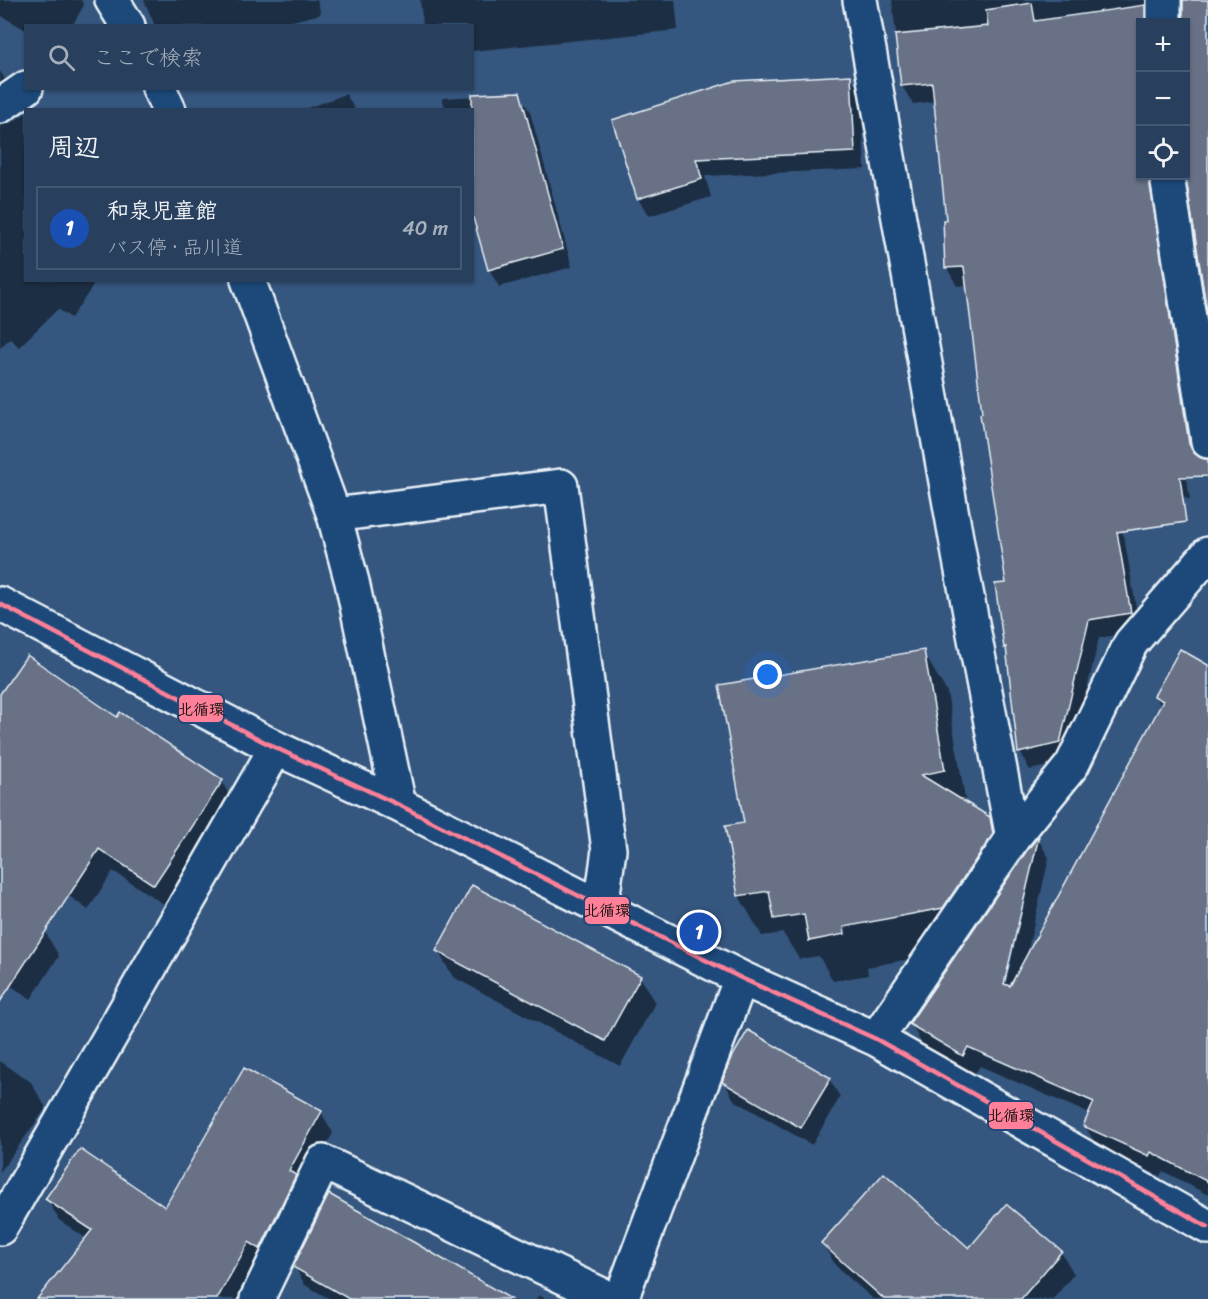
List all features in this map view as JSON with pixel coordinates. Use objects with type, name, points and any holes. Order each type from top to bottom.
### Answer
[{"type":"street","points":[[860,0],[956,537],[1013,838]]},
{"type":"street","points":[[1164,0],[1164,18]]},
{"type":"street","points":[[0,106],[24,89]]},
{"type":"street","points":[[160,90],[168,108]]},
{"type":"street","points":[[1168,180],[1208,441]]},
{"type":"street","points":[[249,282],[334,514],[352,582],[399,805]]},
{"type":"street","points":[[334,514],[561,486],[609,850],[601,908]]},
{"type":"street","points":[[876,1039],[1013,838],[1072,765],[1131,643],[1208,554]]},
{"type":"street","points":[[0,604],[276,748],[399,805],[741,978],[876,1039],[1208,1227]]},
{"type":"street","points":[[0,1228],[276,748]]},
{"type":"street","points":[[621,1299],[741,978]]},
{"type":"street","points":[[257,1299],[323,1162],[610,1299]]},
{"type":"building","points":[[1183,0],[1208,0],[1208,318],[1186,180],[1190,180],[1190,18],[1183,18]]},
{"type":"building","points":[[1032,3],[1035,21],[1145,5],[1145,18],[1136,18],[1136,180],[1150,180],[1189,444],[1194,453],[1201,458],[1208,459],[1208,476],[1180,477],[1186,522],[1117,532],[1131,613],[1089,620],[1060,743],[1018,753],[1006,647],[1004,648],[995,584],[1006,583],[980,414],[982,413],[964,267],[945,268],[943,220],[946,220],[932,83],[901,86],[895,35],[988,26],[986,10]]},
{"type":"building","points":[[851,75],[855,152],[696,159],[702,179],[637,199],[612,120],[734,81]]},
{"type":"building","points":[[520,92],[563,249],[488,270],[474,221],[472,94]]},
{"type":"building","points":[[1180,649],[1208,665],[1208,1182],[1151,1152],[1149,1156],[1083,1126],[1094,1102],[968,1047],[963,1056],[909,1024],[1039,836],[1004,984],[1010,986],[1163,701],[1154,696]]},
{"type":"building","points":[[924,650],[945,770],[921,775],[990,817],[993,834],[943,908],[844,927],[845,934],[809,941],[804,914],[774,919],[769,891],[738,896],[725,826],[744,823],[719,685]]},
{"type":"building","points":[[27,655],[117,717],[120,712],[223,780],[154,885],[99,849],[0,1002],[0,694]]},
{"type":"building","points":[[472,885],[641,976],[605,1041],[436,951]]},
{"type":"building","points":[[748,1030],[831,1078],[801,1128],[722,1082],[731,1059]]},
{"type":"building","points":[[244,1068],[322,1111],[289,1171],[296,1175],[260,1249],[249,1242],[217,1299],[37,1299],[92,1230],[45,1199],[80,1149],[165,1207]]},
{"type":"building","points":[[884,1173],[969,1248],[1006,1204],[1062,1251],[1021,1299],[884,1299],[821,1243]]},
{"type":"building","points":[[329,1194],[511,1299],[349,1299],[293,1267]]},
{"type":"transit line","name":"北循環","points":[[0,604],[276,748],[399,805],[741,978],[876,1039],[1208,1227]]},
{"type":"place","name":"和泉児童館","points":[[699,932]]}]
